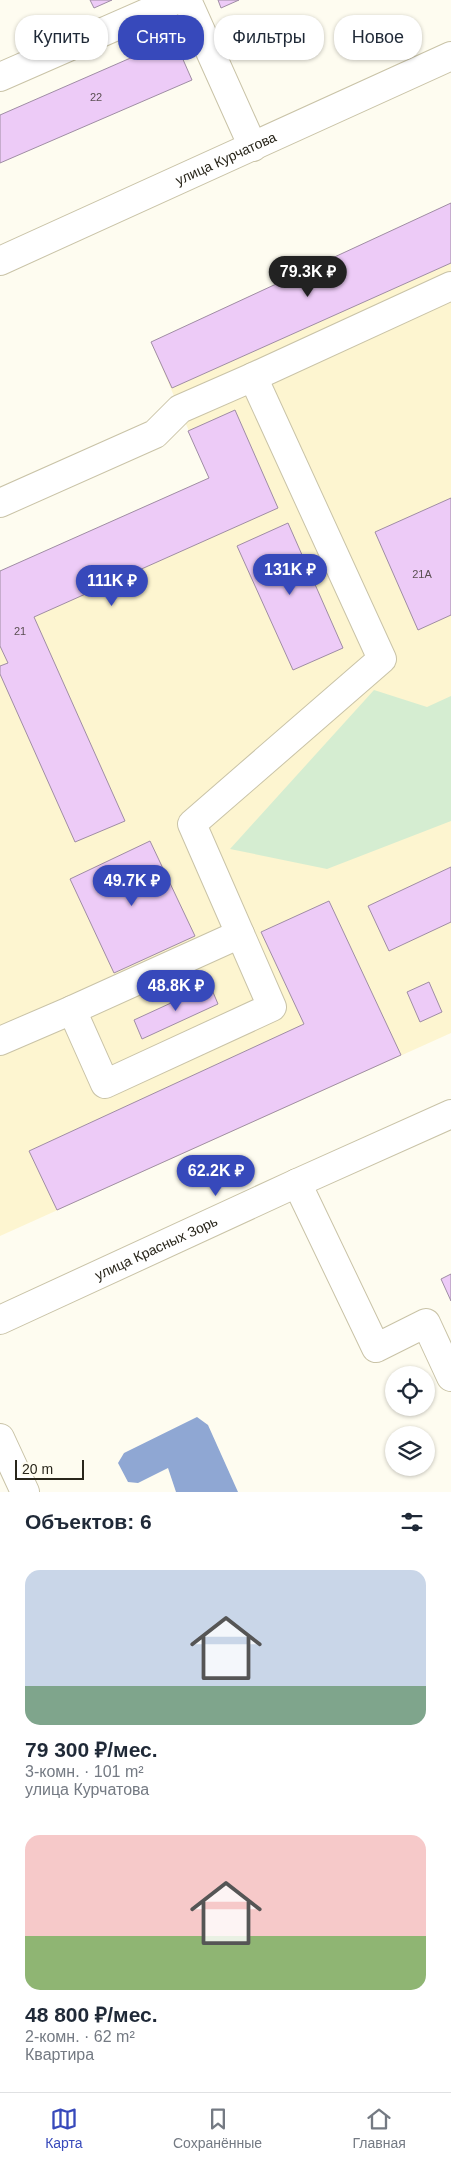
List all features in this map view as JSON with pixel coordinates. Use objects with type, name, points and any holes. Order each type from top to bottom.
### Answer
[{"type":"main road","points":[[0,77],[176,0]]},
{"type":"main road","points":[[187,0],[253,147]]},
{"type":"main road","name":"улица Курчатова","points":[[0,261],[451,56]]},
{"type":"main road","points":[[0,504],[155,434],[180,409],[451,286]]},
{"type":"main road","points":[[72,1010],[106,1084],[272,1006],[192,824],[382,659],[253,377]]},
{"type":"main road","points":[[0,1041],[240,934]]},
{"type":"main road","name":"улица Красных Зорь","points":[[0,1320],[451,1114]]},
{"type":"main road","points":[[297,1183],[376,1348],[426,1323],[451,1378]]},
{"type":"main road","points":[[0,1438],[25,1492]]},
{"type":"shaded area","points":[[451,203],[451,1033],[0,1236],[0,571],[209,478],[151,342]]},
{"type":"green space","points":[[374,690],[427,707],[451,696],[451,821],[327,869],[230,849]]},
{"type":"water","points":[[197,1417],[208,1425],[238,1492],[176,1492],[168,1468],[138,1483],[128,1482],[118,1463],[124,1453]]},
{"type":"building","points":[[90,0],[112,0],[94,8]]},
{"type":"building","points":[[218,0],[239,0],[221,8]]},
{"type":"building","points":[[126,60],[183,60],[192,80],[0,163],[0,115]]},
{"type":"building","points":[[451,203],[451,263],[172,388],[151,342]]},
{"type":"building","points":[[235,410],[278,508],[34,617],[125,821],[75,842],[0,674],[0,666],[8,663],[0,646],[0,571],[209,478],[188,431]]},
{"type":"building","points":[[451,498],[451,615],[418,630],[375,532]]},
{"type":"building","points":[[288,523],[343,648],[293,670],[237,546]]},
{"type":"building","points":[[150,841],[195,936],[114,973],[70,879]]},
{"type":"building","points":[[451,867],[451,922],[389,951],[368,906]]},
{"type":"building","points":[[329,901],[401,1055],[57,1210],[29,1151],[304,1024],[261,932]]},
{"type":"building","points":[[429,982],[442,1012],[420,1022],[407,992]]},
{"type":"building","points":[[210,985],[218,1004],[142,1039],[134,1020]]},
{"type":"building","points":[[451,1274],[451,1301],[441,1279]]}]
